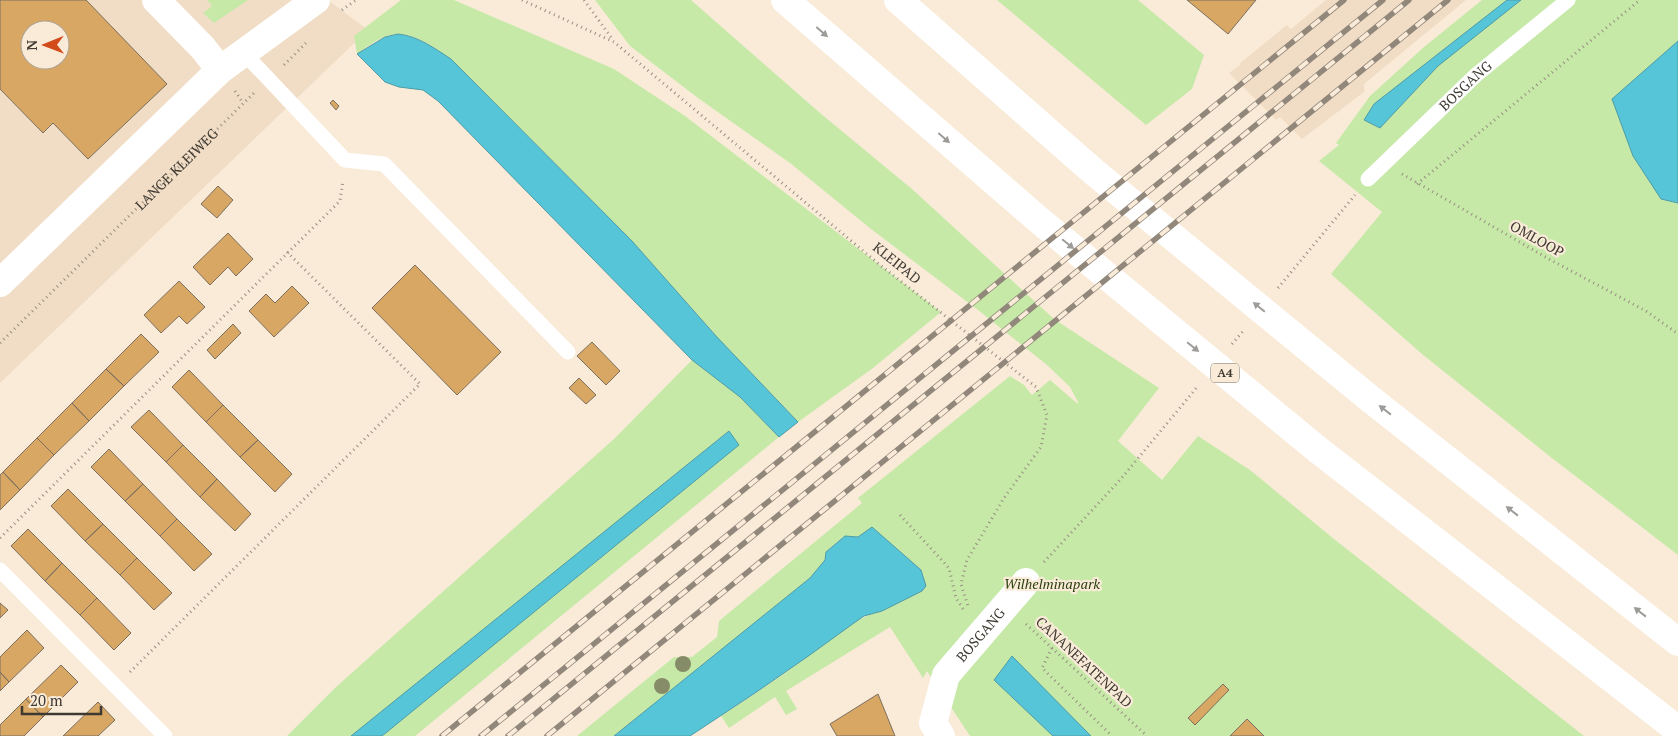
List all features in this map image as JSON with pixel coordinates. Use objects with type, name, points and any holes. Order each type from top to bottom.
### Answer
[{"type":"main road","points":[[156,0],[203,48],[220,70]]},
{"type":"main road","name":"A4","points":[[785,0],[1040,221],[1294,430],[1678,730]]},
{"type":"main road","points":[[898,0],[1094,172],[1369,398],[1678,642]]},
{"type":"main road","points":[[0,283],[220,70],[244,53],[326,8]]},
{"type":"main road","name":"BOSGANG","points":[[941,736],[933,723],[946,675],[1026,582]]},
{"type":"lane","name":"BOSGANG","points":[[1368,179],[1476,75],[1568,0]]},
{"type":"lane","points":[[244,53],[345,160],[384,164],[568,352]]},
{"type":"lane","points":[[0,570],[165,736]]},
{"type":"path","points":[[326,8],[356,0]]},
{"type":"path","name":"KLEIPAD","points":[[522,0],[614,42],[880,265],[1036,387],[1047,415],[1041,446],[1004,498],[967,560],[961,584],[968,607],[983,632]]},
{"type":"path","points":[[584,0],[614,42]]},
{"type":"path","points":[[1417,184],[1640,0]]},
{"type":"path","name":"LANGE KLEIWEG","points":[[0,343],[309,41]]},
{"type":"path","points":[[0,538],[340,200],[345,160]]},
{"type":"path","name":"OMLOOP","points":[[1384,163],[1548,259],[1646,311],[1678,334]]},
{"type":"path","points":[[116,686],[420,384],[287,252]]},
{"type":"path","points":[[1026,582],[1120,480]]},
{"type":"path","points":[[900,515],[949,568],[956,598],[983,632]]},
{"type":"path","name":"CANANEFATENPAD","points":[[1006,605],[1147,736]]},
{"type":"path","points":[[1052,648],[1042,668],[1112,736]]},
{"type":"shaded area","points":[[0,0],[328,0],[368,30],[0,383]]},
{"type":"shaded area","points":[[1326,0],[1466,0],[1364,84],[1364,92],[1302,139],[1280,117],[1276,120],[1229,73],[1287,25],[1291,29]]},
{"type":"green space","points":[[207,0],[248,0],[214,23],[203,13],[212,6]]},
{"type":"green space","points":[[401,0],[454,0],[614,69],[685,116],[941,312],[873,368],[798,422],[716,336],[632,241],[451,59],[419,39],[402,34],[384,37],[357,54],[354,36]]},
{"type":"green space","name":"Wilhelminapark","points":[[595,0],[691,0],[820,113],[912,189],[1054,319],[1159,388],[1118,441],[1162,480],[1198,436],[1250,470],[1334,539],[1584,736],[970,736],[927,671],[923,678],[890,627],[786,691],[797,709],[786,715],[775,697],[729,728],[721,716],[786,672],[851,624],[882,611],[880,534],[877,531],[858,537],[844,536],[826,552],[825,560],[810,578],[614,736],[577,736],[674,657],[692,657],[717,637],[719,621],[862,503],[858,498],[1010,376],[1024,385],[1032,395],[1050,380],[1078,404],[1070,387],[1047,365],[871,229],[790,163],[698,98],[630,46]]},
{"type":"green space","points":[[997,0],[1138,0],[1204,55],[1192,89],[1146,125]]},
{"type":"green space","points":[[1482,0],[1678,0],[1678,555],[1548,455],[1422,354],[1331,274],[1382,212],[1319,161],[1339,145],[1336,143],[1370,96],[1424,47]]},
{"type":"green space","points":[[692,360],[740,397],[779,437],[415,736],[382,736],[739,445],[370,736],[287,736],[336,687],[614,439]]},
{"type":"water","points":[[1507,0],[1521,0],[1438,66],[1380,128],[1364,120],[1374,104]]},
{"type":"water","points":[[398,34],[419,40],[451,59],[632,241],[716,336],[798,422],[779,437],[740,397],[692,360],[438,101],[423,90],[399,87],[385,82],[357,54],[385,37]]},
{"type":"water","points":[[1678,41],[1678,203],[1661,199],[1633,156],[1612,99]]},
{"type":"water","points":[[729,431],[739,445],[382,736],[351,736]]},
{"type":"water","points":[[872,527],[921,570],[926,586],[922,591],[882,611],[864,616],[755,693],[690,736],[614,736],[810,578],[825,560],[826,552],[845,536],[858,537]]},
{"type":"water","points":[[1012,656],[1091,736],[1053,736],[994,680]]},
{"type":"building","points":[[0,0],[86,0],[167,84],[88,159],[53,123],[43,133],[0,89]]},
{"type":"building","points":[[1187,0],[1256,0],[1228,34]]},
{"type":"building","points":[[333,100],[339,106],[336,110],[330,103]]},
{"type":"building","points":[[218,186],[233,200],[217,218],[201,204]]},
{"type":"building","points":[[228,233],[253,259],[236,276],[228,267],[210,285],[193,267]]},
{"type":"building","points":[[415,265],[501,352],[457,395],[372,308]]},
{"type":"building","points":[[179,281],[205,307],[187,324],[179,316],[161,333],[144,315]]},
{"type":"building","points":[[292,286],[309,303],[274,337],[249,311],[266,294],[275,303]]},
{"type":"building","points":[[233,324],[241,333],[215,359],[207,350]]},
{"type":"building","points":[[141,334],[159,352],[124,386],[106,369]]},
{"type":"building","points":[[592,342],[620,371],[606,385],[577,356]]},
{"type":"building","points":[[106,369],[124,386],[89,421],[72,403]]},
{"type":"building","points":[[189,370],[223,405],[206,422],[172,387]]},
{"type":"building","points":[[579,378],[596,395],[586,404],[569,388]]},
{"type":"building","points":[[72,403],[89,421],[54,455],[37,438]]},
{"type":"building","points":[[223,405],[258,440],[240,457],[206,422]]},
{"type":"building","points":[[149,410],[183,445],[166,462],[131,427]]},
{"type":"building","points":[[37,438],[54,455],[20,490],[3,472]]},
{"type":"building","points":[[258,440],[292,474],[275,492],[240,457]]},
{"type":"building","points":[[183,445],[217,479],[200,497],[166,462]]},
{"type":"building","points":[[109,449],[143,484],[125,501],[91,467]]},
{"type":"building","points":[[3,472],[20,490],[0,510],[0,475]]},
{"type":"building","points":[[217,479],[251,514],[235,531],[200,497]]},
{"type":"building","points":[[143,484],[177,519],[160,536],[125,501]]},
{"type":"building","points":[[68,489],[103,524],[85,541],[51,506]]},
{"type":"building","points":[[177,519],[212,554],[194,571],[160,536]]},
{"type":"building","points":[[103,524],[137,558],[120,575],[85,541]]},
{"type":"building","points":[[28,529],[62,563],[45,581],[11,546]]},
{"type":"building","points":[[137,558],[172,593],[154,610],[120,575]]},
{"type":"building","points":[[62,563],[97,598],[80,615],[45,581]]},
{"type":"building","points":[[97,598],[131,633],[114,650],[80,615]]},
{"type":"building","points":[[0,603],[8,610],[0,618]]},
{"type":"building","points":[[27,630],[44,648],[9,682],[0,672],[0,657]]},
{"type":"building","points":[[61,665],[78,682],[43,717],[26,699]]},
{"type":"building","points":[[0,672],[9,682],[0,691]]},
{"type":"building","points":[[1223,684],[1229,690],[1195,725],[1188,718]]},
{"type":"building","points":[[878,694],[895,736],[837,736],[830,724]]},
{"type":"building","points":[[26,699],[43,717],[24,736],[0,736],[0,725]]},
{"type":"building","points":[[98,702],[115,720],[98,736],[63,736]]},
{"type":"building","points":[[1247,719],[1264,736],[1230,736]]},
{"type":"railway","points":[[442,736],[1344,0]]},
{"type":"railway","points":[[481,736],[1383,0]]},
{"type":"railway","points":[[508,736],[1409,0]]},
{"type":"railway","points":[[547,736],[1448,0]]}]
